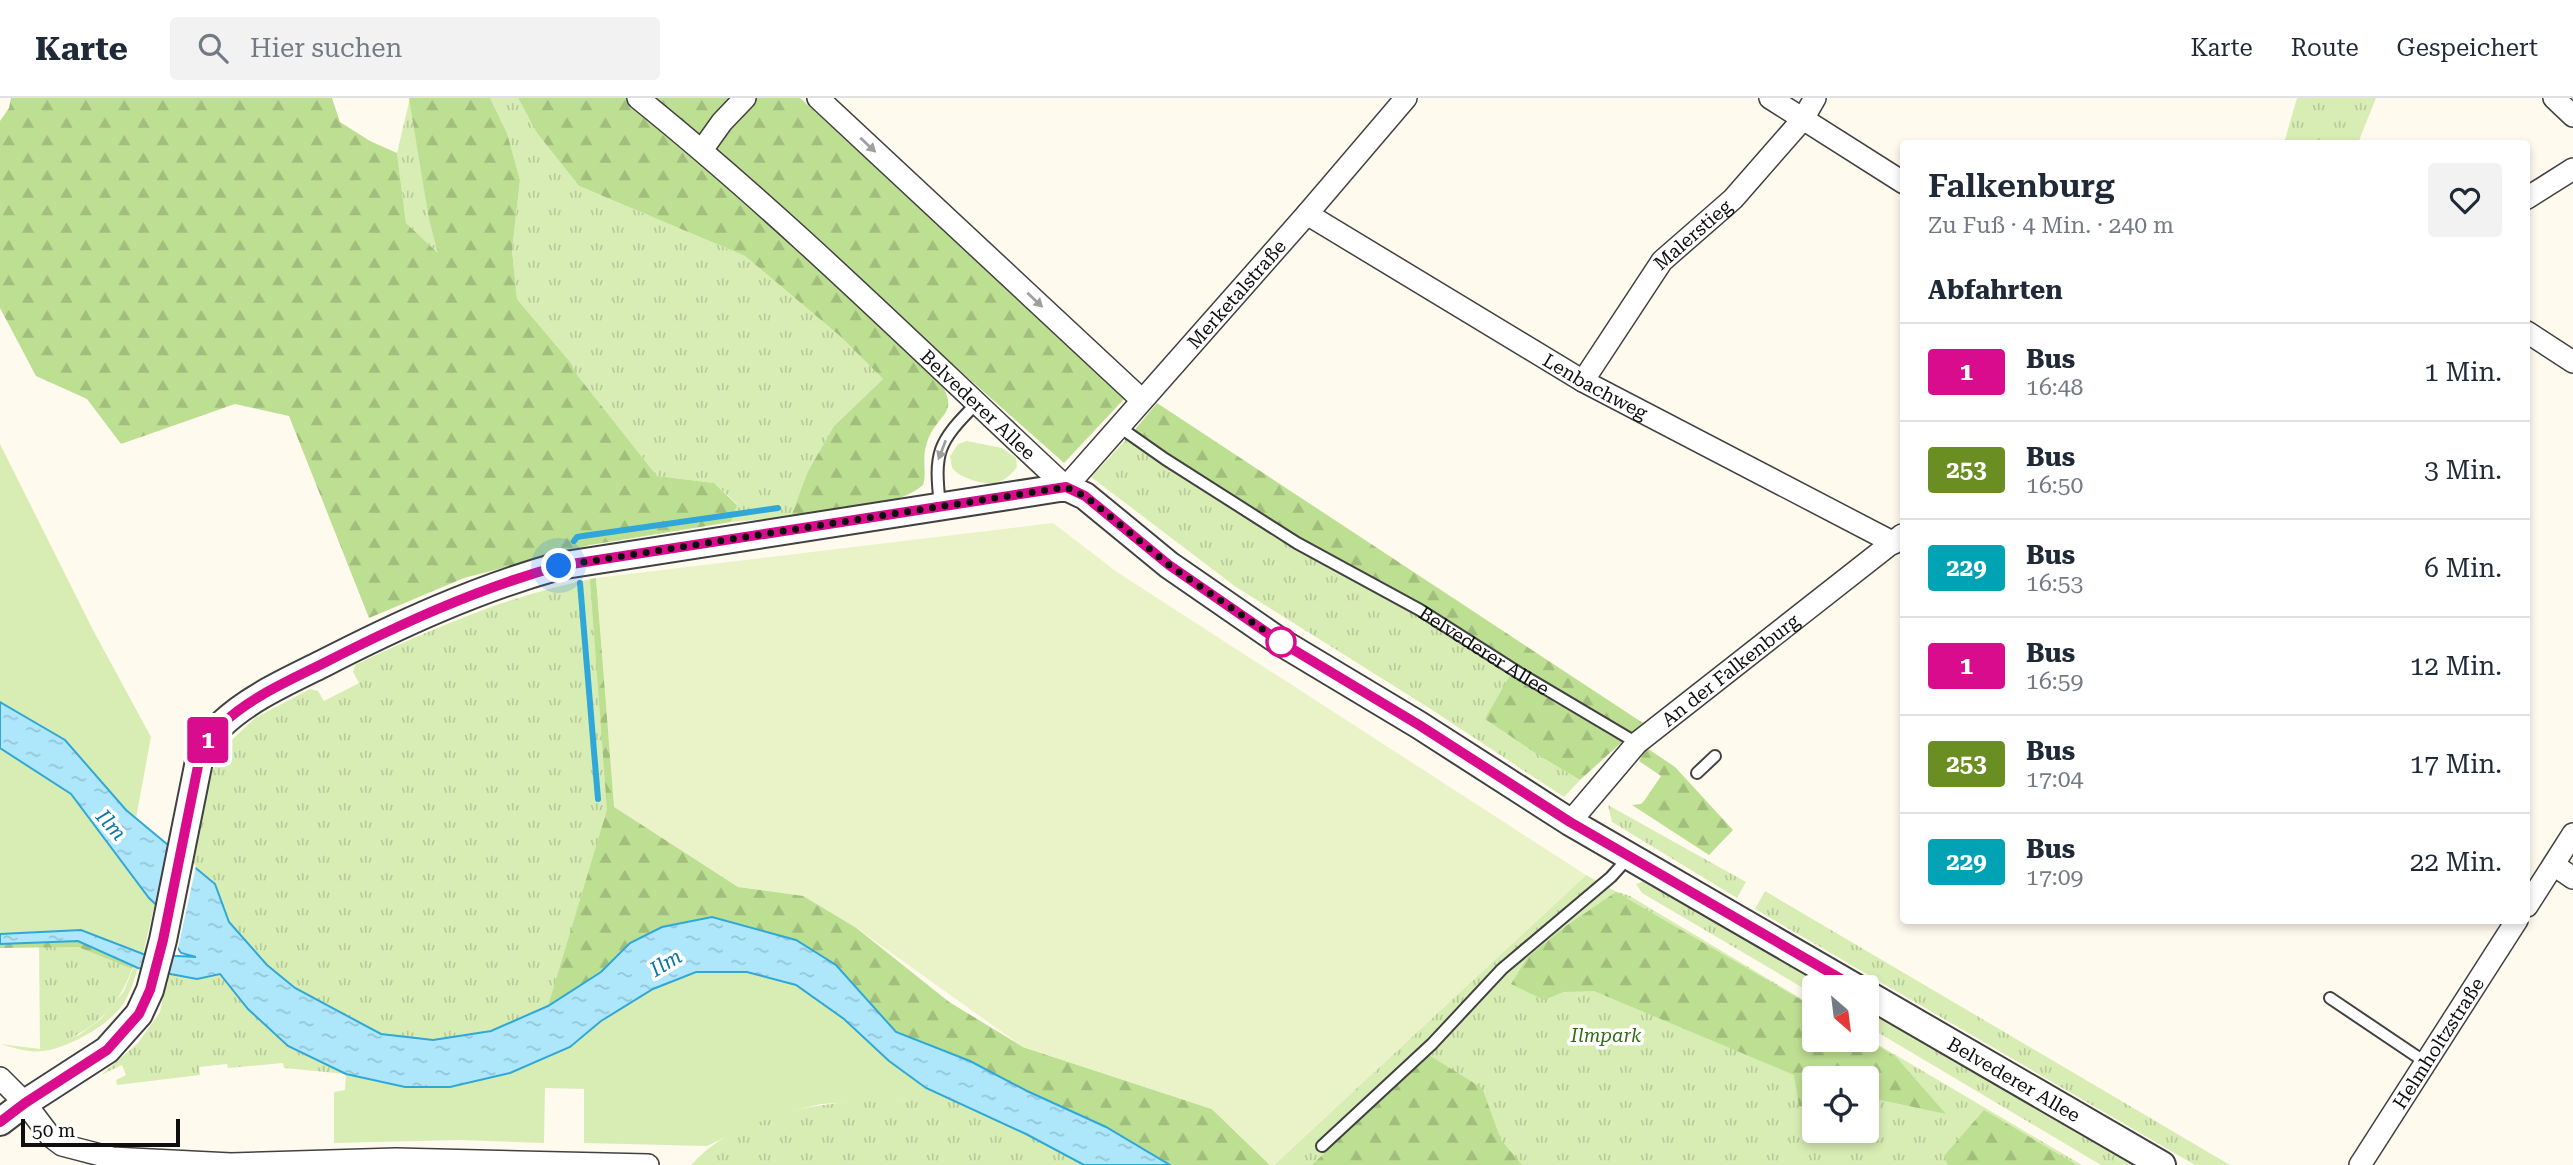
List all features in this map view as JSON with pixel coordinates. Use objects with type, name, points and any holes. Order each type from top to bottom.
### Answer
[{"type":"street","name":"Belvederer Allee","points":[[638,98],[702,150],[879,310],[1066,487],[1085,496],[1169,565],[1269,634],[1419,725],[1570,822],[1834,975]]},
{"type":"street","points":[[702,150],[722,122],[745,98]]},
{"type":"street","points":[[818,98],[1142,400]]},
{"type":"street","name":"Merketalstraße","points":[[1066,487],[1406,98]]},
{"type":"street","points":[[1770,98],[1900,180]]},
{"type":"street","name":"Malerstieg","points":[[1583,381],[1662,261],[1733,199],[1803,119],[1815,98]]},
{"type":"street","points":[[2554,98],[2573,116]]},
{"type":"street","points":[[2530,196],[2573,169]]},
{"type":"street","name":"Lenbachweg","points":[[1307,214],[1583,381],[1899,538]]},
{"type":"street","points":[[2530,334],[2573,362]]},
{"type":"street","points":[[0,1122],[107,1050],[139,1014],[150,990],[163,940],[199,761],[209,740],[221,725],[250,703],[419,616],[524,576],[580,561],[1066,487]]},
{"type":"street","name":"An der Falkenburg","points":[[1570,822],[1637,743],[1899,538]]},
{"type":"street","points":[[2530,901],[2573,834]]},
{"type":"street","points":[[2554,865],[2573,878]]},
{"type":"street","name":"Helmholtzstraße","points":[[2360,1165],[2514,924]]},
{"type":"street","name":"Belvederer Allee","points":[[1880,1002],[2162,1165]]},
{"type":"street","points":[[0,1078],[25,1103],[50,1136],[62,1145],[112,1158],[232,1164],[397,1159],[648,1165]]},
{"type":"lane","points":[[940,506],[936,469],[941,447],[954,426],[976,404]]},
{"type":"lane","name":"Belvederer Allee","points":[[1118,426],[1297,543],[1420,610],[1637,743]]},
{"type":"lane","points":[[1697,773],[1715,757]]},
{"type":"lane","points":[[1322,1146],[1432,1044],[1502,969],[1611,877],[1629,857]]},
{"type":"lane","points":[[2330,998],[2425,1062]]},
{"type":"green space","points":[[11,98],[332,98],[340,122],[370,141],[397,153],[406,223],[438,253],[429,220],[409,98],[490,98],[507,133],[520,180],[512,250],[517,299],[571,363],[578,376],[657,476],[714,483],[737,505],[731,522],[590,545],[464,578],[369,618],[289,416],[235,404],[121,444],[87,399],[36,376],[0,308],[0,121],[9,108]]},
{"type":"green space","points":[[410,98],[429,220],[439,254],[406,223],[397,153]]},
{"type":"green space","points":[[490,98],[518,98],[537,133],[579,186],[745,256],[841,337],[883,379],[834,426],[807,473],[791,517],[731,522],[737,504],[714,483],[657,476],[578,376],[571,363],[517,299],[512,250],[520,180],[507,133]]},
{"type":"green space","points":[[518,98],[638,98],[937,377],[945,390],[948,407],[926,446],[923,485],[911,493],[879,504],[791,517],[807,473],[834,426],[883,379],[841,337],[745,256],[579,186],[537,133]]},
{"type":"green space","points":[[652,98],[800,98],[1126,397],[1064,463]]},
{"type":"green space","points":[[2297,98],[2376,98],[2359,140],[2285,140]]},
{"type":"green space","points":[[1157,403],[1643,723],[1580,780],[1543,758],[1485,719],[1512,672],[1133,432]]},
{"type":"green space","points":[[1133,432],[1512,671],[1543,758],[1580,780],[1564,797],[1429,708],[1236,587],[1091,477]]},
{"type":"green space","points":[[967,441],[1002,448],[1016,458],[1017,467],[1007,477],[992,483],[979,482],[961,475],[952,468],[950,456],[958,444]]},
{"type":"green space","points":[[0,444],[93,630],[151,737],[136,818],[65,740],[0,702]]},
{"type":"green space","points":[[1053,523],[1117,572],[1586,875],[1274,1165],[1270,1165],[1212,1109],[1023,1047],[855,927],[803,896],[738,887],[614,807],[596,578]]},
{"type":"green space","points":[[596,578],[615,807],[855,927],[949,1002],[1023,1047],[1270,1165],[691,1165],[712,1146],[737,1130],[764,1119],[823,1105],[911,1099],[548,1006],[491,1031],[433,1040],[381,1034],[295,988],[267,965],[229,922],[215,884],[191,865],[211,774],[221,750],[255,718],[310,689],[318,691],[324,701],[359,683],[353,672],[355,665],[503,603]]},
{"type":"green space","points":[[596,578],[615,807],[738,887],[803,895],[855,927],[949,1002],[1023,1047],[1212,1109],[1270,1165],[1170,1165],[1106,1127],[1027,1091],[970,1061],[896,1032],[836,965],[630,943],[601,972],[548,1006],[607,810],[590,579]]},
{"type":"green space","points":[[0,748],[71,794],[155,903],[143,954],[81,930],[0,934]]},
{"type":"green space","points":[[1647,748],[1675,767],[1733,830],[1709,855],[1632,805],[1644,801],[1661,776],[1639,761]]},
{"type":"green space","points":[[1608,805],[1746,882],[1737,898],[1612,822]]},
{"type":"green space","name":"Ilmpark","points":[[1586,875],[1630,896],[1802,999],[1802,1052],[1880,1052],[1880,1046],[2082,1165],[1274,1165]]},
{"type":"green space","points":[[1650,879],[1817,975],[1802,975],[1802,987],[1642,893],[1636,884]]},
{"type":"green space","points":[[1765,891],[2230,1165],[2195,1165],[1880,982],[1880,975],[1868,975],[1755,909]]},
{"type":"green space","points":[[1616,892],[1802,1000],[1802,1052],[1880,1052],[1880,1047],[1896,1057],[1946,1114],[1879,1100],[1879,1066],[1802,1066],[1802,1107],[1799,1106],[1794,1075],[1594,991],[1563,992],[1544,1000],[1511,984],[1528,957],[1566,926]]},
{"type":"green space","points":[[78,941],[134,966],[132,969],[78,947],[0,948],[0,944]]},
{"type":"green space","points":[[39,947],[78,947],[132,969],[117,999],[97,1021],[71,1038],[40,1049]]},
{"type":"green space","points":[[134,966],[138,968],[123,1003],[105,1023],[85,1036],[44,1051],[27,1051],[0,1044],[40,1049],[79,1035],[101,1019],[124,991]]},
{"type":"green space","points":[[696,972],[747,972],[796,985],[844,1019],[889,1061],[926,1088],[911,1099],[821,1104],[788,1112],[753,1124],[707,1146],[584,1143],[584,1089],[545,1088],[544,1143],[459,1140],[334,1143],[334,1092],[345,1090],[346,1074],[405,1087],[450,1087],[510,1073],[570,1047],[601,1021],[653,989]]},
{"type":"green space","points":[[167,973],[197,979],[220,974],[248,1009],[288,1046],[346,1074],[284,1068],[283,1063],[228,1068],[227,1064],[199,1067],[200,1075],[117,1085],[116,1080],[126,1075],[122,1065],[101,1075],[138,1043],[160,1012]]},
{"type":"green space","points":[[1880,1013],[2136,1165],[2101,1165],[1880,1034]]},
{"type":"green space","points":[[1427,1054],[1482,1088],[1501,1140],[1522,1165],[1312,1165]]},
{"type":"green space","points":[[1984,1110],[2077,1165],[1948,1165],[1944,1156]]},
{"type":"water","name":"Ilm","points":[[0,702],[65,740],[126,810],[215,884],[229,922],[267,965],[295,988],[381,1034],[433,1040],[491,1031],[548,1006],[601,972],[630,943],[662,927],[712,917],[796,940],[836,965],[896,1032],[970,1061],[1027,1091],[1106,1127],[1170,1165],[1084,1165],[1026,1134],[926,1088],[889,1061],[844,1019],[796,985],[747,972],[696,972],[653,989],[601,1021],[570,1047],[510,1073],[450,1087],[405,1087],[346,1074],[288,1046],[248,1009],[220,974],[197,979],[138,968],[78,941],[0,944],[0,934],[81,930],[143,954],[196,957],[181,953],[172,939],[163,911],[149,898],[71,794],[0,748]]},
{"type":"pier","points":[[190,860],[196,866],[177,953],[169,940]]},
{"type":"waterway","points":[[574,541],[583,536],[778,508]]},
{"type":"waterway","points":[[580,583],[598,799]]},
{"type":"bus line","name":"1","points":[[0,1122],[107,1050],[139,1014],[150,990],[163,940],[199,761],[209,740],[221,725],[250,703],[354,647],[419,616],[499,584],[559,566],[1066,487],[1085,496],[1169,565],[1279,641],[1419,725],[1570,822],[1834,975]]},
{"type":"route","points":[[559,566],[1066,487],[1085,496],[1169,565],[1281,642]]}]
